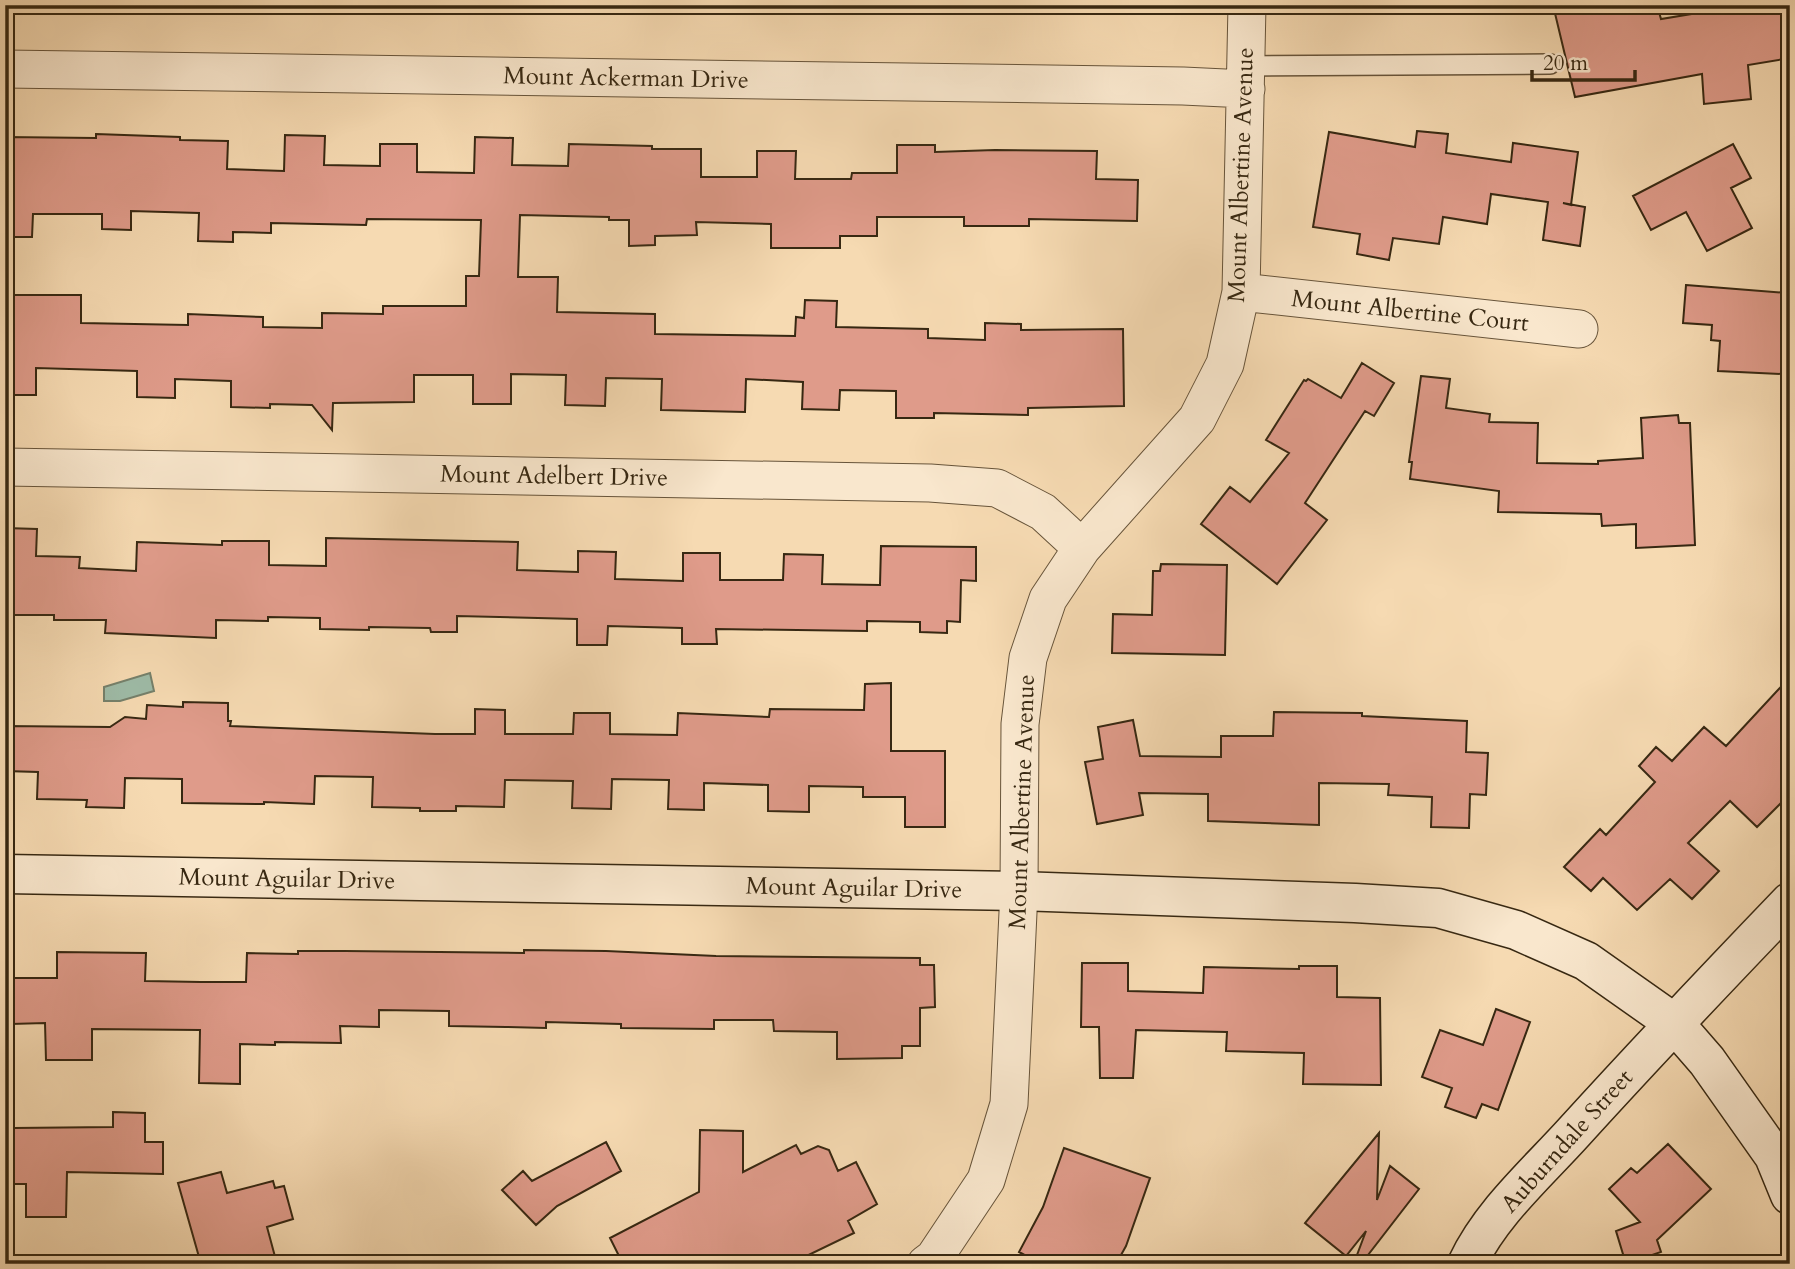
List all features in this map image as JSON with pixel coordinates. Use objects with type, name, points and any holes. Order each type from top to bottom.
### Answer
[{"type":"street","name":"Mount Albertine Avenue","points":[[926,1264],[934,1258],[986,1180],[1009,1104],[1019,891],[1020,724],[1028,658],[1048,599],[1082,548],[1198,419],[1225,365],[1241,292],[1247,5]]},
{"type":"street","name":"Mount Ackerman Drive","points":[[5,69],[1156,85],[1246,78]]},
{"type":"street","name":"Mount Albertine Court","points":[[1241,292],[1579,329]]},
{"type":"street","name":"Mount Adelbert Drive","points":[[5,467],[930,483],[998,488],[1044,512],[1082,548]]},
{"type":"street","name":"Mount Aguilar Drive","points":[[5,874],[1019,891],[1438,908],[1517,930],[1586,961],[1674,1023],[1707,1061],[1774,1156],[1790,1195]]},
{"type":"street","name":"Auburndale Street","points":[[1467,1264],[1475,1247],[1507,1205],[1674,1023],[1790,902]]},
{"type":"lane","points":[[1246,78],[1550,64]]},
{"type":"shaded area","points":[[150,673],[154,691],[120,701],[104,701],[104,687]]},
{"type":"building","points":[[1553,5],[1657,5],[1661,19],[1746,5],[1790,5],[1790,58],[1748,65],[1751,99],[1704,104],[1702,74],[1575,97]]},
{"type":"building","points":[[1417,131],[1448,134],[1446,153],[1511,162],[1513,143],[1578,152],[1571,204],[1585,207],[1580,246],[1543,240],[1548,202],[1491,194],[1487,224],[1443,217],[1439,244],[1393,238],[1389,260],[1357,254],[1360,234],[1313,227],[1329,132],[1415,147]]},
{"type":"building","points":[[96,134],[228,141],[227,169],[284,171],[285,135],[325,136],[324,165],[380,166],[380,144],[417,144],[417,172],[474,173],[475,137],[513,138],[512,165],[568,166],[569,144],[701,149],[701,177],[757,177],[757,151],[796,151],[795,179],[851,179],[852,173],[897,173],[897,145],[935,145],[935,152],[1097,151],[1096,179],[1138,180],[1137,221],[1029,219],[1029,226],[964,226],[964,217],[877,217],[877,236],[840,236],[840,248],[771,248],[771,224],[696,222],[697,235],[655,236],[655,245],[629,246],[629,220],[520,215],[518,277],[558,277],[557,312],[655,314],[655,334],[795,336],[796,317],[804,318],[805,300],[837,301],[836,327],[928,329],[928,338],[985,340],[985,323],[1021,324],[1021,330],[1123,329],[1124,406],[1028,408],[1028,415],[934,413],[934,418],[896,418],[896,391],[840,390],[839,410],[802,409],[803,382],[746,379],[745,412],[661,410],[662,379],[606,378],[605,406],[565,405],[566,375],[511,374],[511,404],[473,404],[473,375],[414,375],[414,402],[333,403],[332,430],[312,405],[231,407],[231,381],[175,379],[175,398],[137,397],[137,371],[36,368],[36,395],[5,395],[5,295],[81,295],[81,323],[188,325],[188,314],[263,317],[263,327],[322,328],[322,313],[383,314],[383,306],[466,306],[466,276],[479,276],[481,220],[367,219],[366,225],[271,223],[271,233],[233,232],[233,242],[198,241],[199,213],[131,211],[131,230],[102,229],[102,214],[33,214],[32,237],[5,237],[5,137],[96,138]]},
{"type":"building","points":[[1733,144],[1751,178],[1731,188],[1752,228],[1707,251],[1686,212],[1651,230],[1633,196]]},
{"type":"building","points":[[1686,285],[1787,293],[1781,374],[1718,371],[1720,341],[1711,340],[1712,325],[1683,323]]},
{"type":"building","points":[[1362,363],[1394,383],[1374,416],[1365,411],[1305,503],[1327,520],[1277,584],[1201,524],[1230,487],[1250,502],[1289,453],[1266,440],[1304,380],[1308,379],[1341,398]]},
{"type":"building","points":[[1421,376],[1450,379],[1446,408],[1490,414],[1489,422],[1538,423],[1537,463],[1598,464],[1598,461],[1643,458],[1641,418],[1678,415],[1679,423],[1690,423],[1695,545],[1636,548],[1636,524],[1602,526],[1601,514],[1498,512],[1499,491],[1410,479],[1412,462],[1409,462]]},
{"type":"building","points":[[5,528],[37,529],[36,556],[80,557],[79,568],[136,571],[137,542],[222,545],[222,541],[269,541],[269,565],[326,566],[326,538],[518,542],[517,570],[578,572],[578,551],[616,552],[615,579],[683,581],[683,553],[720,553],[720,580],[783,580],[784,554],[823,555],[822,584],[880,585],[881,546],[976,547],[976,581],[961,580],[960,622],[947,621],[947,633],[920,632],[920,622],[867,621],[867,631],[716,629],[717,644],[682,644],[682,628],[608,626],[607,645],[577,645],[577,619],[457,616],[457,632],[431,632],[430,628],[320,629],[320,618],[268,617],[268,621],[216,620],[216,638],[105,633],[106,620],[54,620],[54,615],[5,615]]},
{"type":"building","points":[[1161,564],[1227,565],[1225,655],[1112,653],[1113,614],[1152,615],[1153,571],[1160,571]]},
{"type":"building","points":[[1790,677],[1790,794],[1757,827],[1730,801],[1688,843],[1719,871],[1692,899],[1670,879],[1637,910],[1603,878],[1591,891],[1564,867],[1600,829],[1606,835],[1655,782],[1639,766],[1656,747],[1672,761],[1704,727],[1726,746]]},
{"type":"building","points":[[891,683],[891,751],[945,751],[945,827],[905,827],[905,797],[863,797],[863,787],[809,786],[809,812],[768,811],[768,785],[704,783],[704,810],[668,809],[669,780],[612,779],[611,809],[572,808],[573,781],[505,780],[504,807],[456,806],[456,811],[420,811],[420,808],[372,807],[373,777],[315,776],[314,804],[182,803],[182,779],[125,778],[124,808],[86,807],[87,800],[37,799],[38,772],[5,771],[5,726],[110,727],[125,717],[146,719],[147,705],[183,707],[183,702],[228,703],[230,726],[435,734],[475,734],[475,709],[505,710],[505,734],[573,734],[574,713],[610,713],[610,734],[677,735],[678,713],[769,717],[770,709],[864,710],[865,684]]},
{"type":"building","points":[[1274,712],[1362,713],[1362,716],[1467,721],[1466,752],[1488,753],[1486,795],[1470,794],[1469,828],[1431,827],[1432,797],[1388,795],[1389,784],[1319,783],[1319,825],[1208,821],[1208,794],[1139,793],[1143,815],[1097,824],[1085,762],[1103,759],[1098,727],[1133,720],[1140,756],[1221,757],[1221,736],[1273,736]]},
{"type":"building","points":[[524,950],[716,956],[920,958],[920,965],[934,965],[935,1007],[920,1008],[920,1046],[902,1046],[902,1058],[837,1059],[837,1032],[774,1031],[773,1020],[714,1020],[714,1029],[621,1028],[621,1024],[546,1022],[546,1028],[449,1026],[449,1011],[379,1010],[379,1027],[340,1026],[341,1043],[240,1044],[240,1084],[199,1083],[200,1030],[92,1029],[92,1060],[46,1060],[45,1023],[11,1024],[12,978],[57,978],[57,952],[146,953],[145,981],[246,982],[247,953],[524,953]]},
{"type":"building","points":[[1082,963],[1128,963],[1128,991],[1203,993],[1204,967],[1299,969],[1299,966],[1337,966],[1337,997],[1380,998],[1381,1085],[1303,1084],[1304,1053],[1226,1051],[1227,1032],[1136,1030],[1133,1078],[1100,1078],[1099,1027],[1081,1027]]},
{"type":"building","points":[[1496,1009],[1530,1022],[1498,1110],[1482,1104],[1476,1118],[1445,1107],[1452,1088],[1422,1077],[1440,1030],[1483,1045]]},
{"type":"building","points":[[113,1112],[145,1113],[145,1142],[163,1142],[163,1174],[67,1172],[66,1217],[26,1217],[26,1184],[5,1184],[5,1141],[13,1141],[14,1128],[113,1127]]},
{"type":"building","points":[[700,1130],[743,1131],[743,1172],[796,1145],[801,1154],[818,1146],[829,1150],[838,1171],[856,1162],[877,1204],[848,1221],[854,1233],[790,1264],[623,1264],[610,1238],[699,1192]]},
{"type":"building","points":[[1379,1133],[1377,1200],[1390,1166],[1419,1189],[1361,1264],[1356,1264],[1354,1263],[1366,1231],[1346,1256],[1305,1223]]},
{"type":"building","points":[[606,1142],[621,1171],[557,1206],[536,1225],[502,1190],[523,1171],[532,1181]]},
{"type":"building","points":[[1668,1144],[1711,1189],[1657,1240],[1661,1252],[1626,1264],[1616,1231],[1640,1222],[1609,1189],[1631,1168],[1637,1173]]},
{"type":"building","points":[[1064,1148],[1150,1178],[1126,1246],[1116,1264],[1041,1264],[1019,1252],[1043,1207]]},
{"type":"building","points":[[221,1172],[227,1193],[273,1181],[275,1188],[284,1186],[293,1219],[267,1227],[277,1264],[201,1264],[178,1183]]}]
